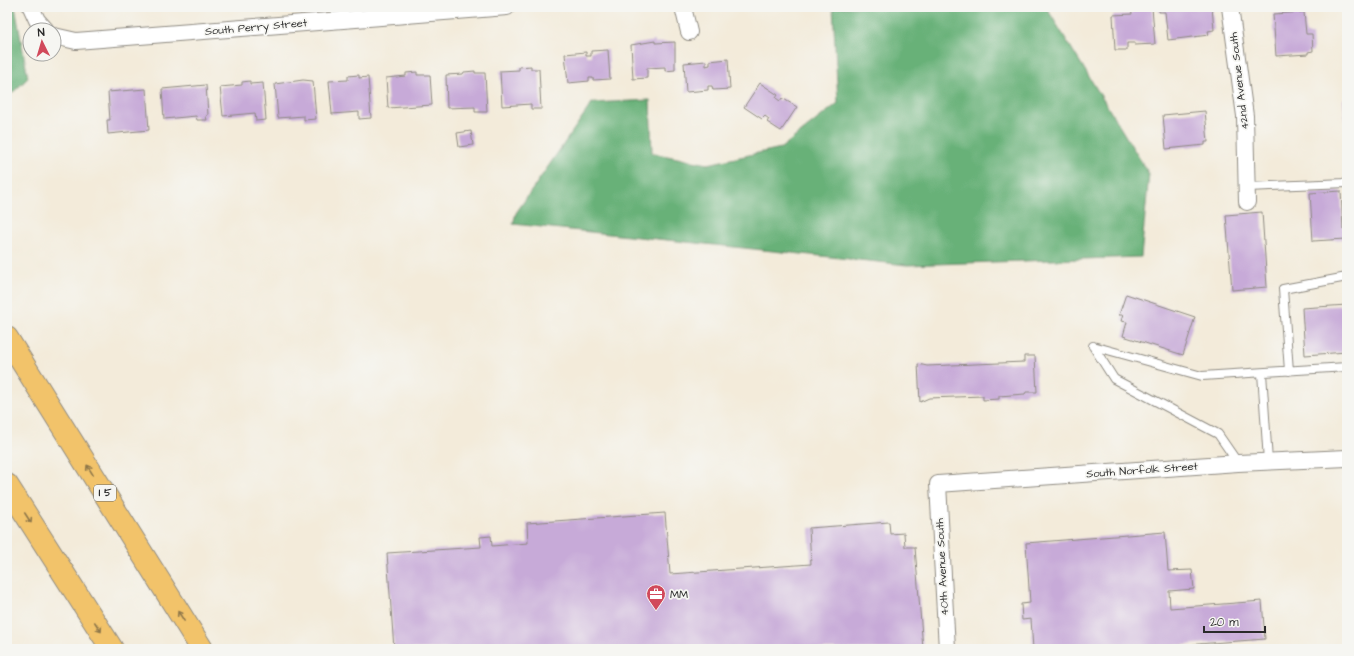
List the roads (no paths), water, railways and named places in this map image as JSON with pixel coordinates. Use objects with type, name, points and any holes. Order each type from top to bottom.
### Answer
[{"type":"highway","name":"I 5","points":[[7,338],[202,649]]},
{"type":"highway","points":[[7,485],[112,649]]},
{"type":"street","points":[[31,7],[39,22]]},
{"type":"street","name":"South Perry Street","points":[[62,38],[76,41],[507,7]]},
{"type":"street","points":[[683,7],[689,32]]},
{"type":"street","name":"42nd Avenue South","points":[[1230,7],[1245,116],[1247,195]]},
{"type":"street","name":"South Norfolk Street","points":[[938,484],[1268,461],[1347,458]]},
{"type":"street","name":"40th Avenue South","points":[[938,484],[947,649]]},
{"type":"lane","points":[[1247,195],[1347,183]]},
{"type":"lane","points":[[1289,371],[1283,289],[1347,277]]},
{"type":"lane","points":[[1238,463],[1218,434],[1114,379],[1093,346],[1202,376],[1347,367]]},
{"type":"lane","points":[[1262,373],[1268,461]]},
{"type":"place","name":"MM","points":[[656,611]]}]
